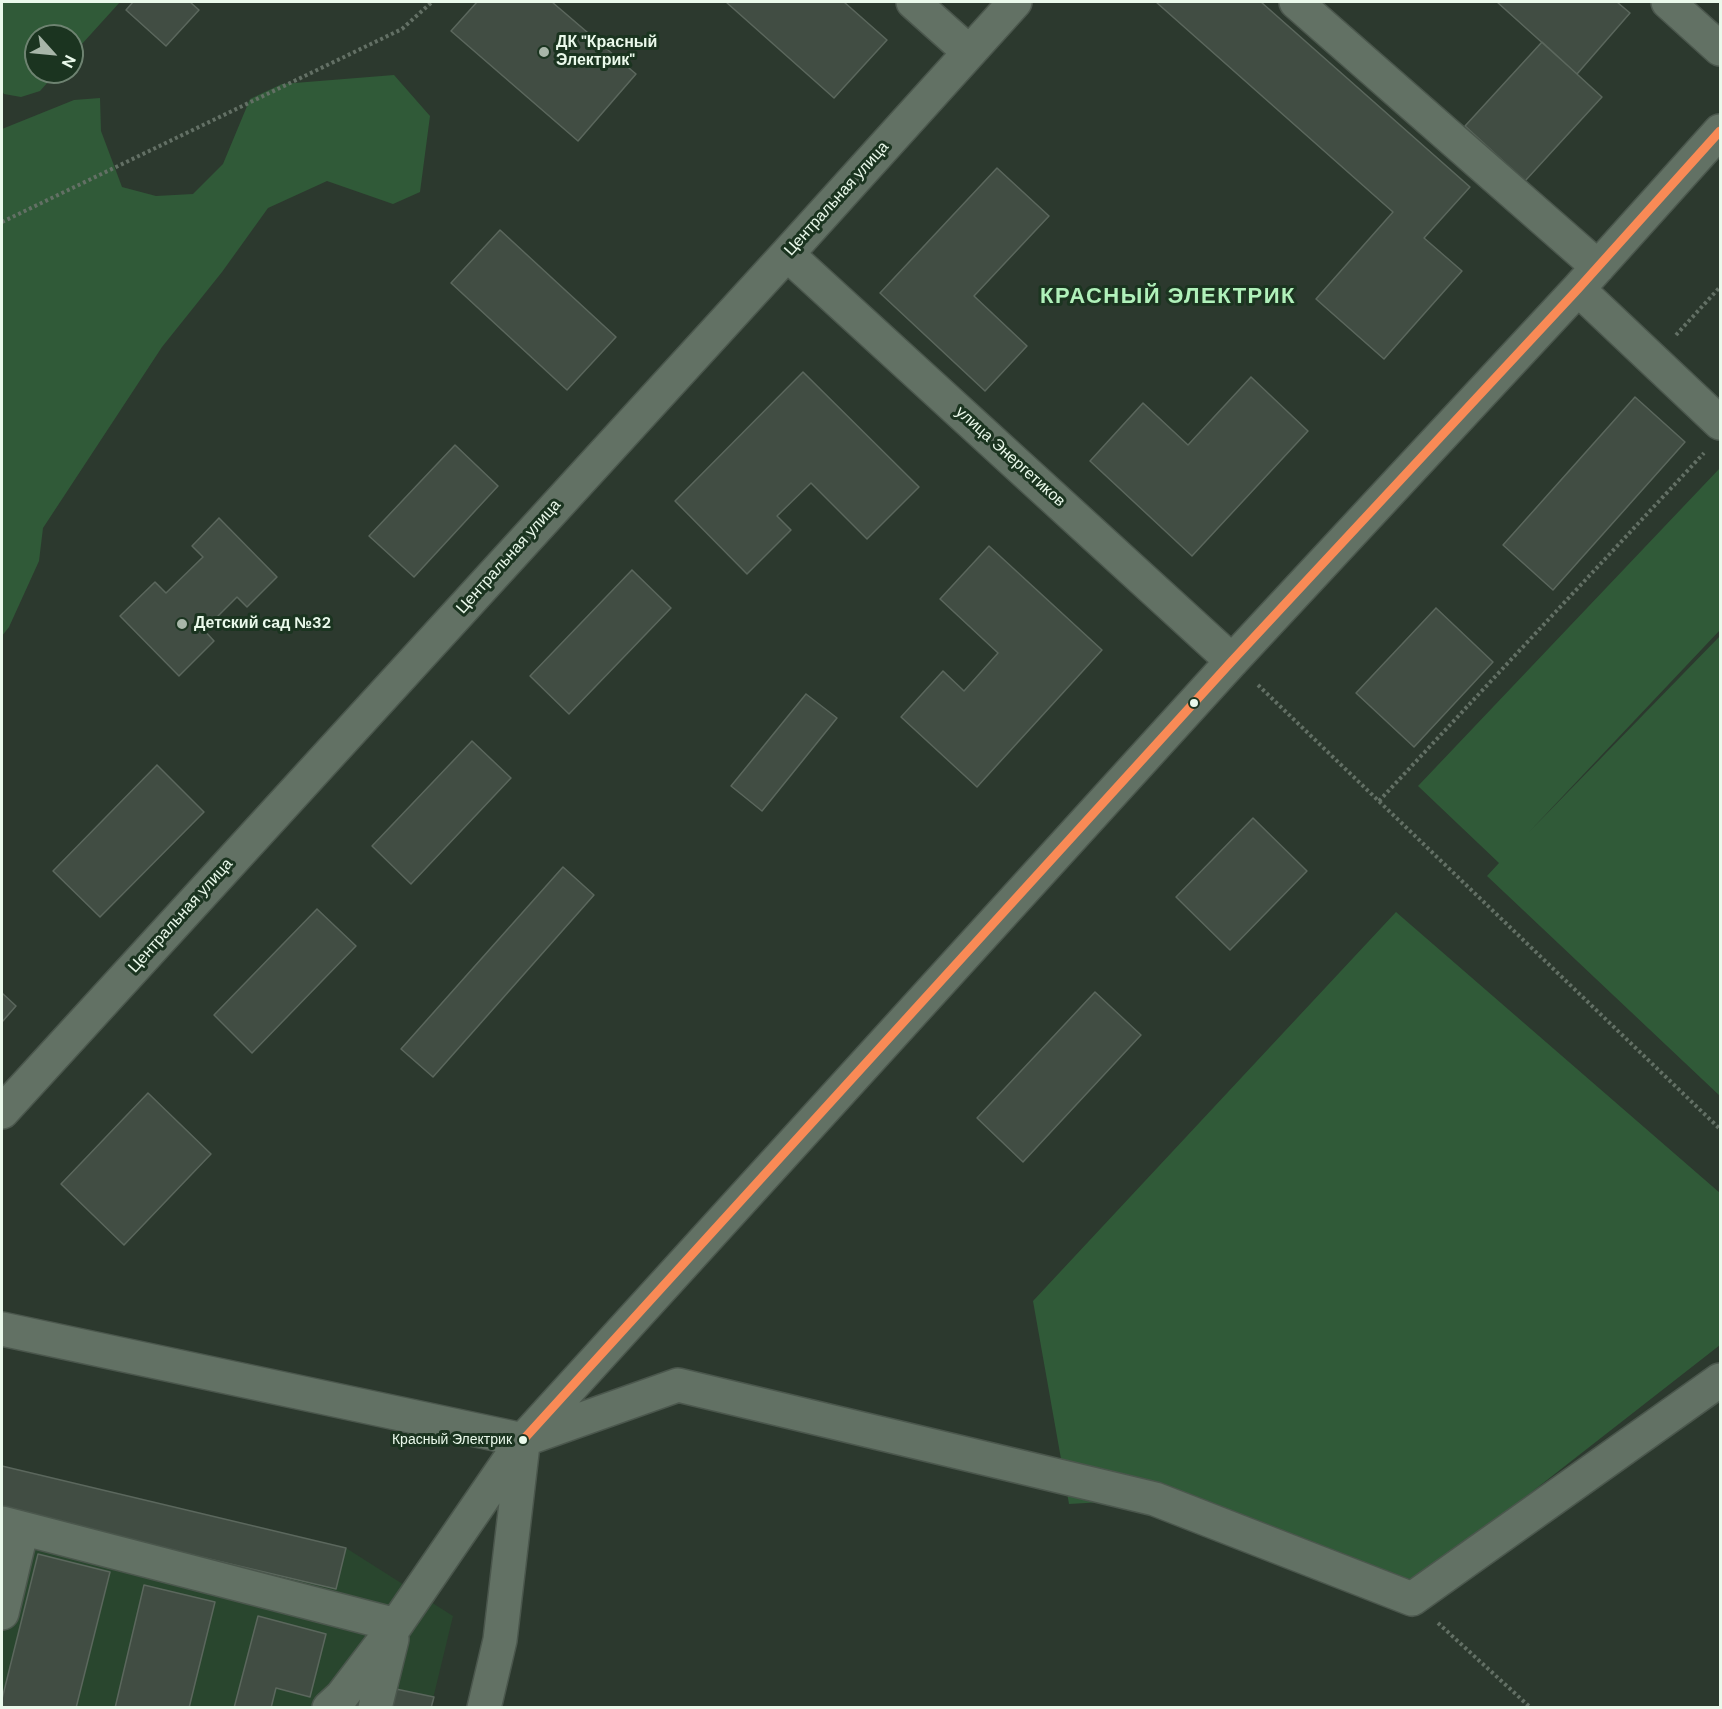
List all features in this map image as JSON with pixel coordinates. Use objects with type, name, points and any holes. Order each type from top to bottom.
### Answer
[{"type":"street","points":[[913,2],[969,52]]},
{"type":"street","name":"Центральная улица","points":[[2,1112],[1016,2]]},
{"type":"street","points":[[1296,2],[1588,278],[1653,360],[1720,423]]},
{"type":"street","points":[[1668,2],[1720,49]]},
{"type":"street","points":[[329,1707],[342,1696],[396,1625],[523,1440],[1232,660],[1588,278],[1720,131]]},
{"type":"street","name":"улица Энергетиков","points":[[787,254],[1232,660]]},
{"type":"street","points":[[2,1329],[523,1440],[678,1384],[1155,1499],[1412,1599],[1720,1380]]},
{"type":"street","points":[[484,1707],[500,1640],[523,1440]]},
{"type":"street","points":[[2,1613],[12,1526],[396,1625]]},
{"type":"street","points":[[375,1707],[396,1625]]},
{"type":"path","points":[[2,222],[402,29],[432,2]]},
{"type":"path","points":[[1653,360],[1720,287]]},
{"type":"path","points":[[1379,801],[1704,452]]},
{"type":"path","points":[[1232,660],[1720,1129]]},
{"type":"path","points":[[1412,1599],[1531,1707]]},
{"type":"shaded area","points":[[2,2],[120,2],[84,42],[84,24],[24,24],[24,84],[46,84],[40,91],[21,97],[4,94],[2,91]]},
{"type":"shaded area","points":[[394,75],[430,116],[420,192],[393,204],[327,181],[268,208],[222,272],[162,347],[43,528],[39,561],[9,627],[2,636],[2,129],[74,100],[100,98],[101,131],[122,187],[156,196],[193,194],[223,164],[250,99],[282,84]]},
{"type":"shaded area","points":[[1720,468],[1720,630],[1529,832],[1720,636],[1720,1096],[1487,876],[1499,863],[1418,786]]},
{"type":"shaded area","points":[[1396,912],[1720,1193],[1720,1345],[1410,1587],[1155,1499],[1069,1504],[1033,1301]]},
{"type":"shaded area","points":[[2,1466],[346,1548],[453,1616],[431,1707],[2,1708]]},
{"type":"building","points":[[133,2],[190,2],[199,10],[166,46],[126,10]]},
{"type":"building","name":"ДК \"Красный Электрик\"","points":[[477,2],[552,2],[636,74],[578,141],[451,31]]},
{"type":"building","points":[[726,2],[844,2],[887,40],[834,98]]},
{"type":"building","points":[[1156,2],[1261,2],[1470,187],[1424,238],[1462,271],[1384,359],[1316,299],[1393,212]]},
{"type":"building","points":[[1497,2],[1617,2],[1630,13],[1577,74]]},
{"type":"building","points":[[1542,42],[1602,97],[1525,181],[1465,126]]},
{"type":"building","points":[[997,168],[1049,216],[974,296],[1027,346],[985,391],[880,293]]},
{"type":"building","points":[[500,230],[616,337],[567,390],[451,283]]},
{"type":"building","points":[[803,372],[919,487],[867,539],[811,483],[777,516],[791,530],[747,574],[675,501]]},
{"type":"building","points":[[1251,377],[1308,431],[1192,556],[1090,461],[1143,403],[1188,445]]},
{"type":"building","points":[[1635,397],[1685,442],[1553,590],[1503,545]]},
{"type":"building","points":[[455,445],[498,486],[414,577],[369,536]]},
{"type":"building","points":[[219,518],[277,577],[247,607],[237,597],[204,630],[214,641],[179,676],[120,616],[155,582],[166,593],[203,557],[192,546]]},
{"type":"building","points":[[989,546],[1102,650],[977,787],[901,717],[943,671],[964,691],[998,653],[940,599]]},
{"type":"building","points":[[632,570],[671,608],[569,714],[530,676]]},
{"type":"building","points":[[1436,608],[1493,662],[1414,747],[1356,693]]},
{"type":"building","points":[[806,694],[837,718],[762,811],[731,786]]},
{"type":"building","points":[[472,741],[511,778],[411,884],[372,846]]},
{"type":"building","points":[[157,765],[204,812],[100,917],[53,871]]},
{"type":"building","points":[[1253,818],[1307,871],[1230,950],[1176,897]]},
{"type":"building","points":[[563,867],[594,895],[433,1077],[401,1049]]},
{"type":"building","points":[[317,909],[356,946],[252,1053],[214,1015]]},
{"type":"building","points":[[1095,992],[1141,1035],[1023,1162],[977,1118]]},
{"type":"building","points":[[2,993],[16,1006],[2,1022]]},
{"type":"building","points":[[148,1093],[211,1154],[124,1245],[61,1184]]},
{"type":"building","points":[[2,1466],[346,1548],[336,1589],[2,1510]]},
{"type":"building","points":[[38,1554],[110,1572],[76,1708],[2,1708],[2,1699]]},
{"type":"building","points":[[144,1585],[215,1602],[189,1708],[115,1708]]},
{"type":"building","points":[[258,1616],[326,1634],[310,1697],[276,1688],[271,1708],[234,1708]]},
{"type":"building","points":[[396,1689],[434,1697],[431,1708],[391,1708]]},
{"type":"transit line","points":[[523,1440],[1232,661],[1578,289],[1720,131]]},
{"type":"place","name":"ДК \"Красный Электрик\"","points":[[544,52]]},
{"type":"place","name":"Детский сад №32","points":[[182,624]]},
{"type":"place","name":"Красный Электрик","points":[[523,1440]]},
{"type":"district","name":"КРАСНЫЙ ЭЛЕКТРИК","points":[[1168,297]]}]
